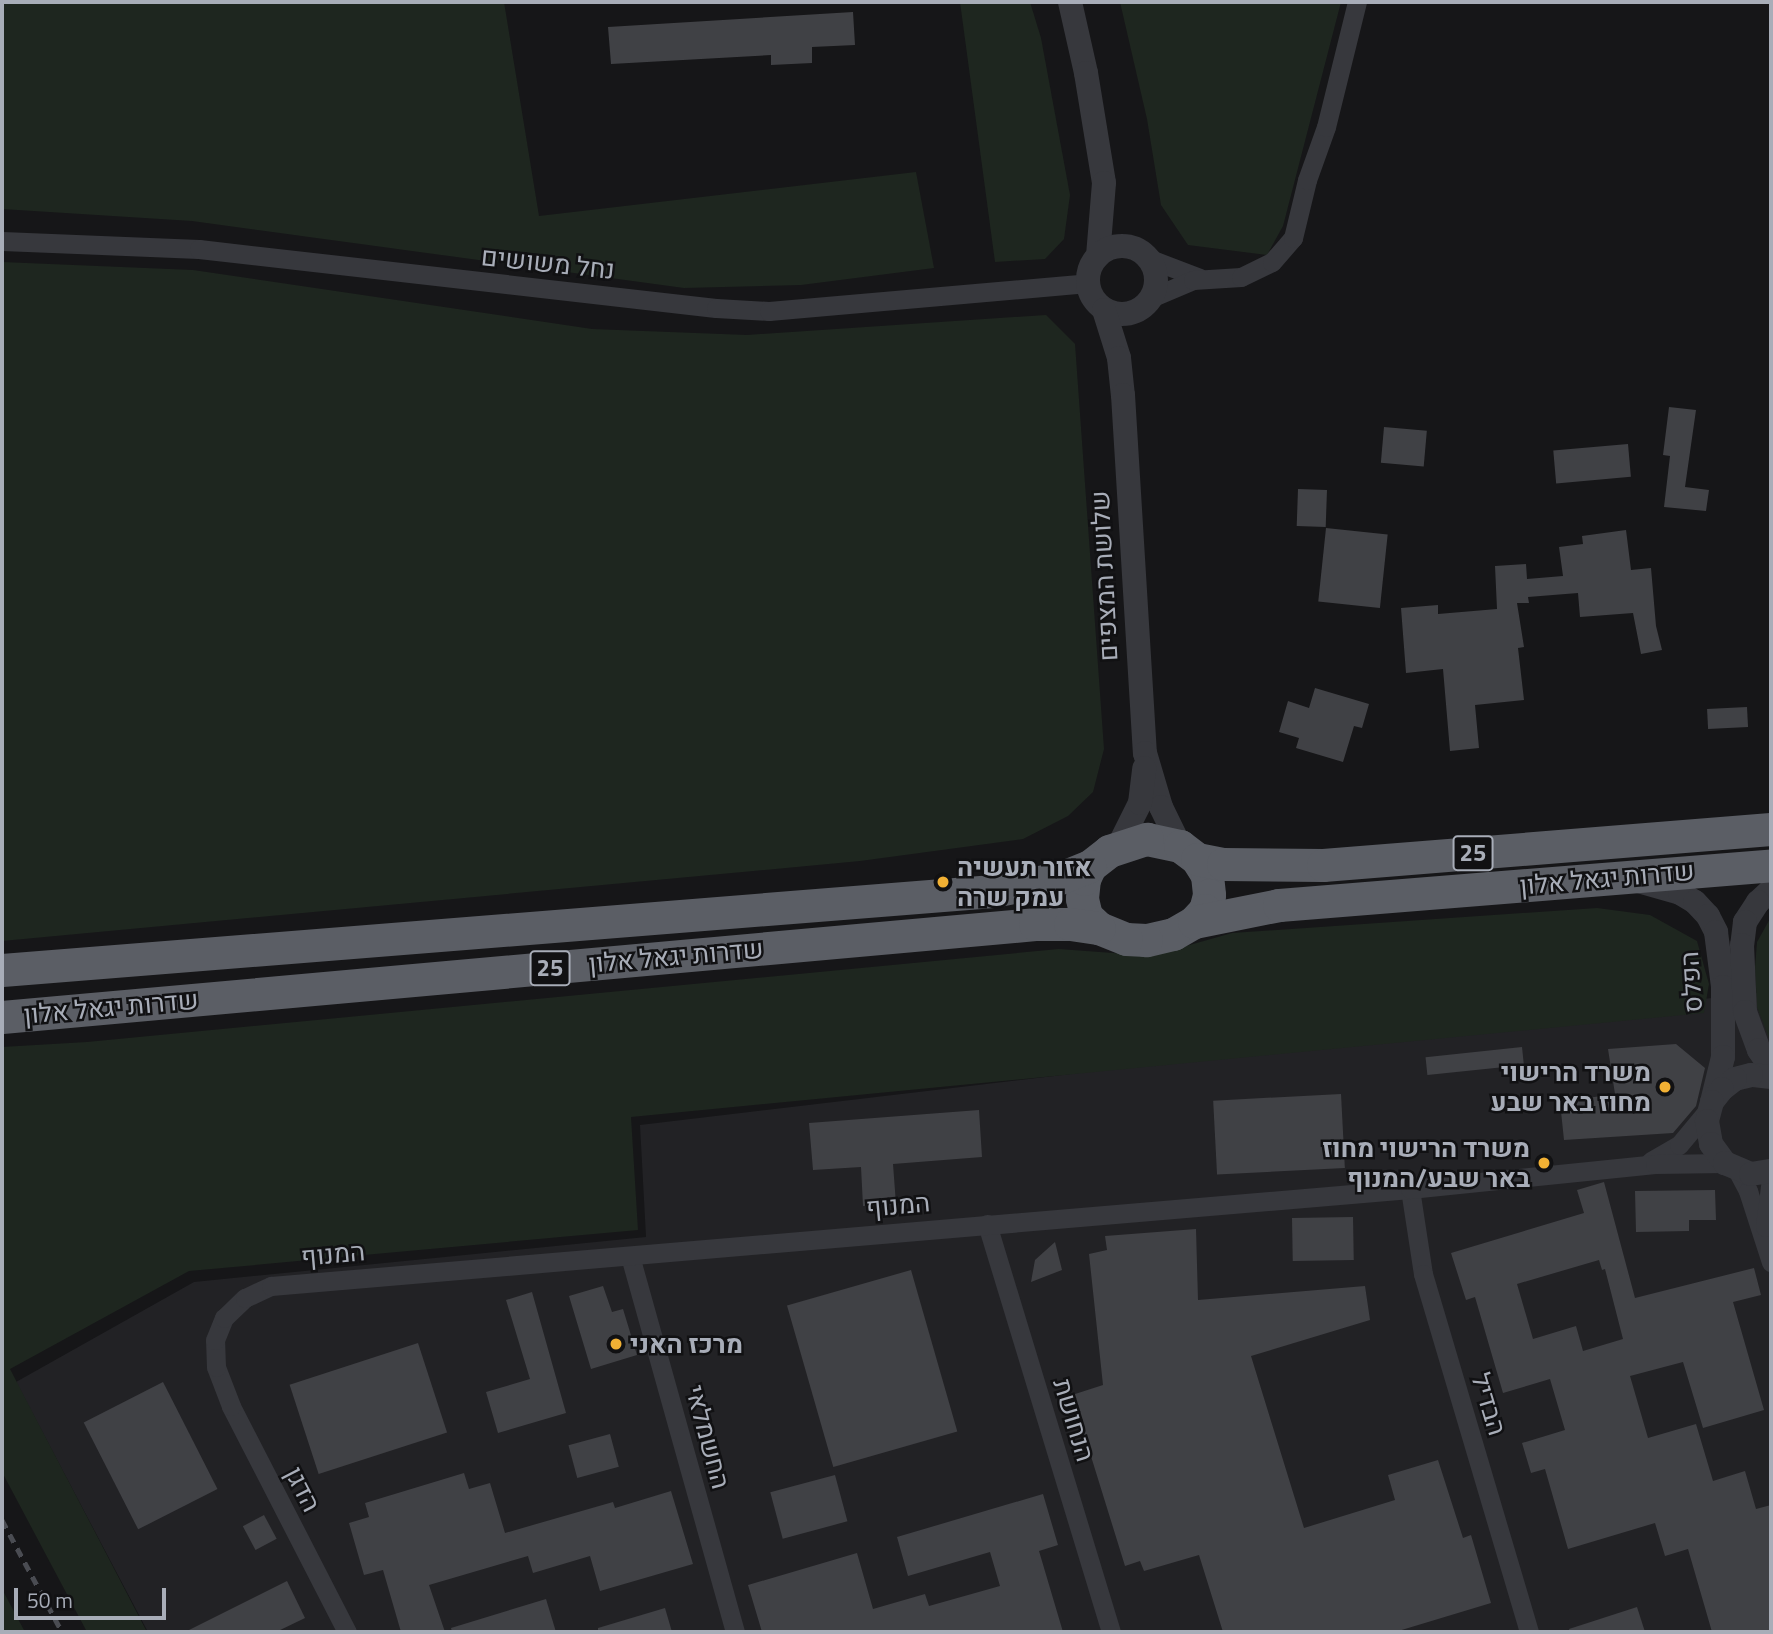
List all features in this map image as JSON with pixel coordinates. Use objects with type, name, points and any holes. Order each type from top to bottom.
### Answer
[{"type":"highway","name":"שדרות יגאל אלון","points":[[1189,852],[1223,864],[1323,865],[1771,829]]},
{"type":"highway","name":"25","points":[[1090,866],[1118,847],[1147,839],[1189,852]]},
{"type":"highway","points":[[1189,852],[1207,875],[1209,895],[1205,910],[1194,922]]},
{"type":"highway","name":"שדרות יגאל אלון","points":[[1194,922],[1279,905],[1771,865]]},
{"type":"highway","name":"שדרות יגאל אלון","points":[[2,970],[993,891],[1060,878],[1090,866]]},
{"type":"highway","points":[[1090,866],[1084,879],[1082,898],[1086,916],[1099,928]]},
{"type":"highway","name":"25","points":[[1099,928],[1126,939],[1146,940],[1173,934],[1194,922]]},
{"type":"highway","name":"שדרות יגאל אלון","points":[[2,1017],[1035,924],[1070,924],[1099,928]]},
{"type":"street","points":[[1070,2],[1086,73],[1104,183],[1098,256],[1088,273],[1088,283],[1090,293],[1104,310],[1127,315],[1179,284],[1204,279],[1241,277],[1272,262],[1293,238],[1307,180],[1326,127],[1357,2]]},
{"type":"street","points":[[1104,183],[1157,277],[1145,304]]},
{"type":"street","name":"נחל משושים","points":[[2,242],[199,249],[608,296],[769,311],[1088,283]]},
{"type":"street","points":[[1098,256],[1114,247],[1142,253],[1178,272],[1204,279]]},
{"type":"street","name":"שלושת המצפים","points":[[1123,395],[1128,349],[1145,304]]},
{"type":"street","name":"שלושת המצפים","points":[[1104,310],[1116,346],[1123,395],[1145,753],[1140,803],[1118,847]]},
{"type":"street","name":"שלושת המצפים","points":[[1145,753],[1161,807],[1189,852]]},
{"type":"street","name":"הפלס","points":[[1620,877],[1680,893],[1708,916],[1716,932],[1723,976],[1723,1029],[1721,1069],[1707,1121],[1711,1144],[1731,1166]]},
{"type":"street","name":"הפלס","points":[[1771,890],[1758,901],[1745,922],[1742,945],[1745,1012],[1751,1034],[1771,1068]]},
{"type":"street","points":[[1711,1106],[1722,1089],[1735,1079],[1751,1075],[1771,1077]]},
{"type":"street","name":"המנוף","points":[[1638,1166],[1664,1157],[1679,1145],[1711,1106]]},
{"type":"street","name":"המנוף","points":[[216,1367],[215,1340],[225,1318],[245,1298],[271,1286],[1410,1189],[1638,1166],[1731,1166]]},
{"type":"street","points":[[1731,1166],[1751,1174],[1771,1171]]},
{"type":"street","points":[[1731,1166],[1748,1191],[1771,1262]]},
{"type":"street","points":[[1771,1178],[1765,1212],[1771,1262]]},
{"type":"street","name":"הבדיל","points":[[1410,1189],[1423,1275],[1529,1632]]},
{"type":"street","name":"הנחושת","points":[[987,1224],[1111,1632]]},
{"type":"street","name":"החשמלאי","points":[[630,1256],[734,1632]]},
{"type":"street","name":"הדגן","points":[[216,1367],[231,1406],[347,1632]]},
{"type":"shaded area","points":[[2,2],[504,2],[539,216],[916,172],[934,268],[801,285],[684,288],[192,221],[2,209]]},
{"type":"shaded area","points":[[960,2],[1030,2],[1041,38],[1070,195],[1064,239],[1045,259],[995,262]]},
{"type":"shaded area","points":[[1120,2],[1341,2],[1283,226],[1267,255],[1188,245],[1161,205],[1147,119]]},
{"type":"shaded area","points":[[2,262],[193,270],[592,329],[747,335],[1046,315],[1075,344],[1104,749],[1093,792],[1068,816],[1023,839],[860,861],[2,941]]},
{"type":"shaded area","points":[[1597,908],[1650,915],[1697,941],[1709,984],[1704,1013],[631,1117],[638,1230],[189,1271],[10,1369],[147,1632],[87,1632],[2,1472],[2,1047],[87,1042],[1059,949],[1140,955],[1172,950],[1232,933]]},
{"type":"shaded area","points":[[1771,917],[1771,1043],[1757,1007],[1755,968],[1757,942]]},
{"type":"shaded area","points":[[1771,991],[1771,1632],[148,1632],[16,1382],[194,1282],[646,1237],[640,1125]]},
{"type":"shaded area","points":[[2,1589],[25,1632],[2,1632]]},
{"type":"building","points":[[853,12],[855,45],[812,47],[812,63],[771,65],[771,55],[611,64],[608,27]]},
{"type":"building","points":[[1669,407],[1696,410],[1685,487],[1709,490],[1706,511],[1664,507],[1670,456],[1663,455]]},
{"type":"building","points":[[1384,427],[1427,431],[1424,467],[1381,463]]},
{"type":"building","points":[[1628,444],[1631,477],[1556,483],[1553,451]]},
{"type":"building","points":[[1298,489],[1327,490],[1326,527],[1297,526]]},
{"type":"building","points":[[1326,528],[1388,534],[1380,608],[1318,602]]},
{"type":"building","points":[[1626,530],[1631,570],[1651,568],[1656,626],[1662,650],[1641,654],[1633,613],[1580,617],[1578,593],[1528,597],[1529,603],[1517,603],[1524,647],[1518,648],[1524,700],[1475,705],[1479,748],[1450,751],[1443,669],[1406,673],[1401,608],[1438,605],[1438,614],[1497,609],[1495,566],[1526,564],[1527,579],[1563,576],[1559,547],[1583,544],[1582,536]]},
{"type":"building","points":[[1315,688],[1369,704],[1362,728],[1354,726],[1343,762],[1296,748],[1299,738],[1279,732],[1288,701],[1309,708]]},
{"type":"building","points":[[1747,707],[1748,727],[1708,729],[1707,709]]},
{"type":"building","name":"משרד הרישוי מחוז באר שבע","points":[[1676,1044],[1705,1068],[1696,1106],[1673,1133],[1564,1140],[1560,1102],[1615,1094],[1608,1049]]},
{"type":"building","points":[[1522,1047],[1524,1065],[1427,1075],[1426,1057]]},
{"type":"building","points":[[1341,1094],[1345,1168],[1217,1175],[1213,1101]]},
{"type":"building","points":[[979,1110],[982,1157],[893,1164],[896,1204],[863,1206],[861,1167],[813,1170],[809,1123]]},
{"type":"building","points":[[1604,1182],[1635,1298],[1754,1268],[1761,1295],[1733,1302],[1764,1410],[1703,1428],[1683,1362],[1630,1376],[1648,1438],[1696,1424],[1713,1481],[1745,1471],[1756,1509],[1771,1505],[1771,1632],[1712,1632],[1688,1549],[1665,1556],[1655,1523],[1568,1549],[1545,1469],[1531,1473],[1522,1443],[1565,1430],[1550,1379],[1503,1393],[1475,1297],[1466,1300],[1451,1253],[1584,1213],[1577,1190]],"holes":[[[1599,1260],[1602,1270],[1605,1269],[1623,1339],[1583,1351],[1576,1326],[1533,1339],[1517,1284]]]},
{"type":"building","points":[[1715,1190],[1716,1220],[1689,1220],[1689,1231],[1636,1232],[1635,1191]]},
{"type":"building","points":[[1353,1217],[1354,1260],[1293,1261],[1292,1218]]},
{"type":"building","points":[[1196,1229],[1198,1300],[1365,1286],[1370,1320],[1251,1356],[1304,1528],[1395,1500],[1388,1475],[1438,1460],[1463,1538],[1471,1535],[1491,1603],[1395,1632],[1223,1632],[1199,1555],[1144,1571],[1140,1561],[1125,1566],[1072,1395],[1103,1385],[1089,1254],[1107,1250],[1105,1236]]},
{"type":"building","points":[[1055,1242],[1062,1270],[1031,1282],[1035,1260]]},
{"type":"building","points":[[911,1270],[957,1431],[833,1467],[787,1306]]},
{"type":"building","points":[[603,1286],[612,1312],[623,1309],[637,1355],[591,1369],[569,1296]]},
{"type":"building","points":[[532,1292],[566,1413],[498,1433],[486,1392],[530,1379],[506,1300]]},
{"type":"building","points":[[418,1343],[447,1432],[319,1474],[290,1385]]},
{"type":"building","points":[[163,1382],[217,1489],[138,1529],[84,1422]]},
{"type":"building","points":[[610,1434],[619,1467],[577,1478],[568,1445]]},
{"type":"building","points":[[464,1473],[469,1489],[490,1483],[505,1533],[613,1502],[615,1508],[671,1491],[693,1564],[600,1591],[590,1556],[533,1573],[528,1556],[429,1585],[445,1632],[401,1632],[383,1570],[364,1575],[349,1523],[369,1517],[365,1503]]},
{"type":"building","points":[[835,1475],[847,1521],[783,1539],[770,1492]]},
{"type":"building","points":[[1043,1494],[1058,1545],[1039,1551],[1063,1632],[762,1632],[748,1585],[857,1553],[873,1609],[925,1594],[929,1606],[1000,1586],[990,1552],[908,1576],[897,1537]]},
{"type":"building","points":[[264,1515],[277,1539],[255,1550],[243,1526]]},
{"type":"building","points":[[287,1581],[305,1618],[276,1632],[185,1632]]},
{"type":"building","points":[[546,1599],[556,1632],[452,1632],[451,1628]]},
{"type":"building","points":[[1637,1607],[1645,1632],[1570,1632],[1569,1629]]},
{"type":"building","points":[[665,1608],[672,1632],[598,1632],[598,1628]]},
{"type":"railway","points":[[2,1520],[62,1632]]},
{"type":"place","name":"אזור תעשיה עמק שרה","points":[[943,882]]},
{"type":"place","name":"משרד הרישוי מחוז באר שבע","points":[[1665,1087]]},
{"type":"place","name":"משרד הרישוי מחוז באר שבע/המנוף","points":[[1544,1163]]},
{"type":"place","name":"מרכז האני","points":[[616,1344]]}]
